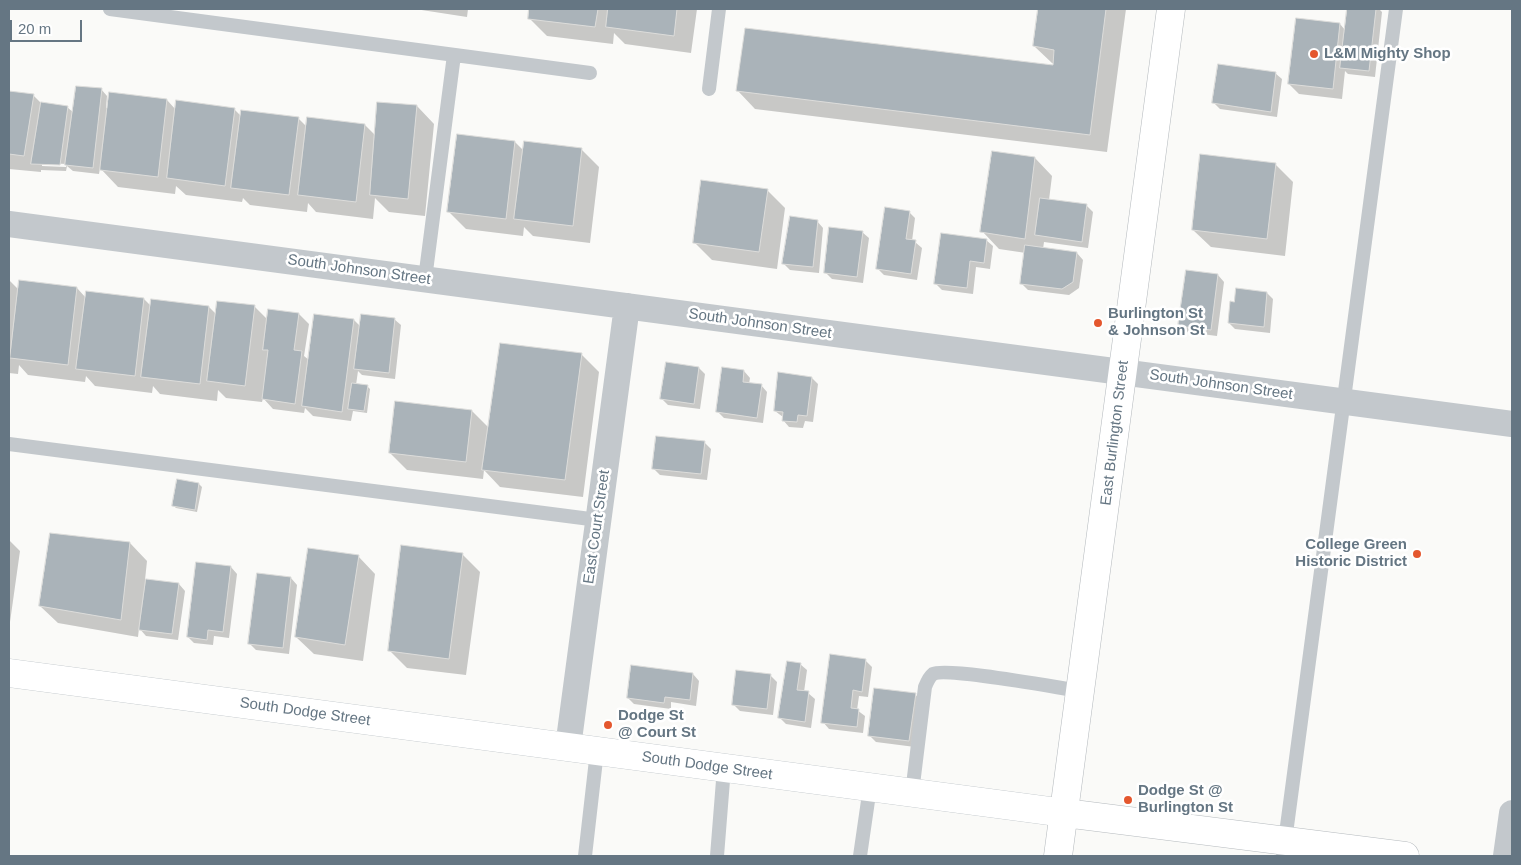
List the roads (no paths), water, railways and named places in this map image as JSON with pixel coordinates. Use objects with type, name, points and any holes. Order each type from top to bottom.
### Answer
[{"type":"main road","name":"East Burlington Street","points":[[1058,856],[1171,9]]},
{"type":"main road","name":"South Dodge Street","points":[[9,673],[1065,813],[1285,849],[1405,856]]},
{"type":"street","name":"South Johnson Street","points":[[9,224],[1512,424]]},
{"type":"street","name":"East Court Street","points":[[568,747],[627,306]]},
{"type":"street","points":[[1506,856],[1512,812]]},
{"type":"lane","points":[[110,9],[590,73]]},
{"type":"lane","points":[[708,89],[718,9]]},
{"type":"lane","points":[[1285,849],[1396,9]]},
{"type":"lane","points":[[425,279],[454,55]]},
{"type":"lane","points":[[9,444],[598,520]]},
{"type":"lane","points":[[912,793],[925,687],[928,679],[934,674],[956,672],[1081,691]]},
{"type":"lane","points":[[585,856],[597,751]]},
{"type":"lane","points":[[717,856],[724,768]]},
{"type":"lane","points":[[860,856],[870,787]]},
{"type":"place","name":"L&M Mighty Shop","points":[[1314,54]]},
{"type":"place","name":"Burlington St & Johnson St","points":[[1098,323]]},
{"type":"place","name":"College Green Historic District","points":[[1417,554]]},
{"type":"place","name":"Dodge St @ Court St","points":[[608,725]]},
{"type":"place","name":"Dodge St @ Burlington St","points":[[1128,800]]}]
